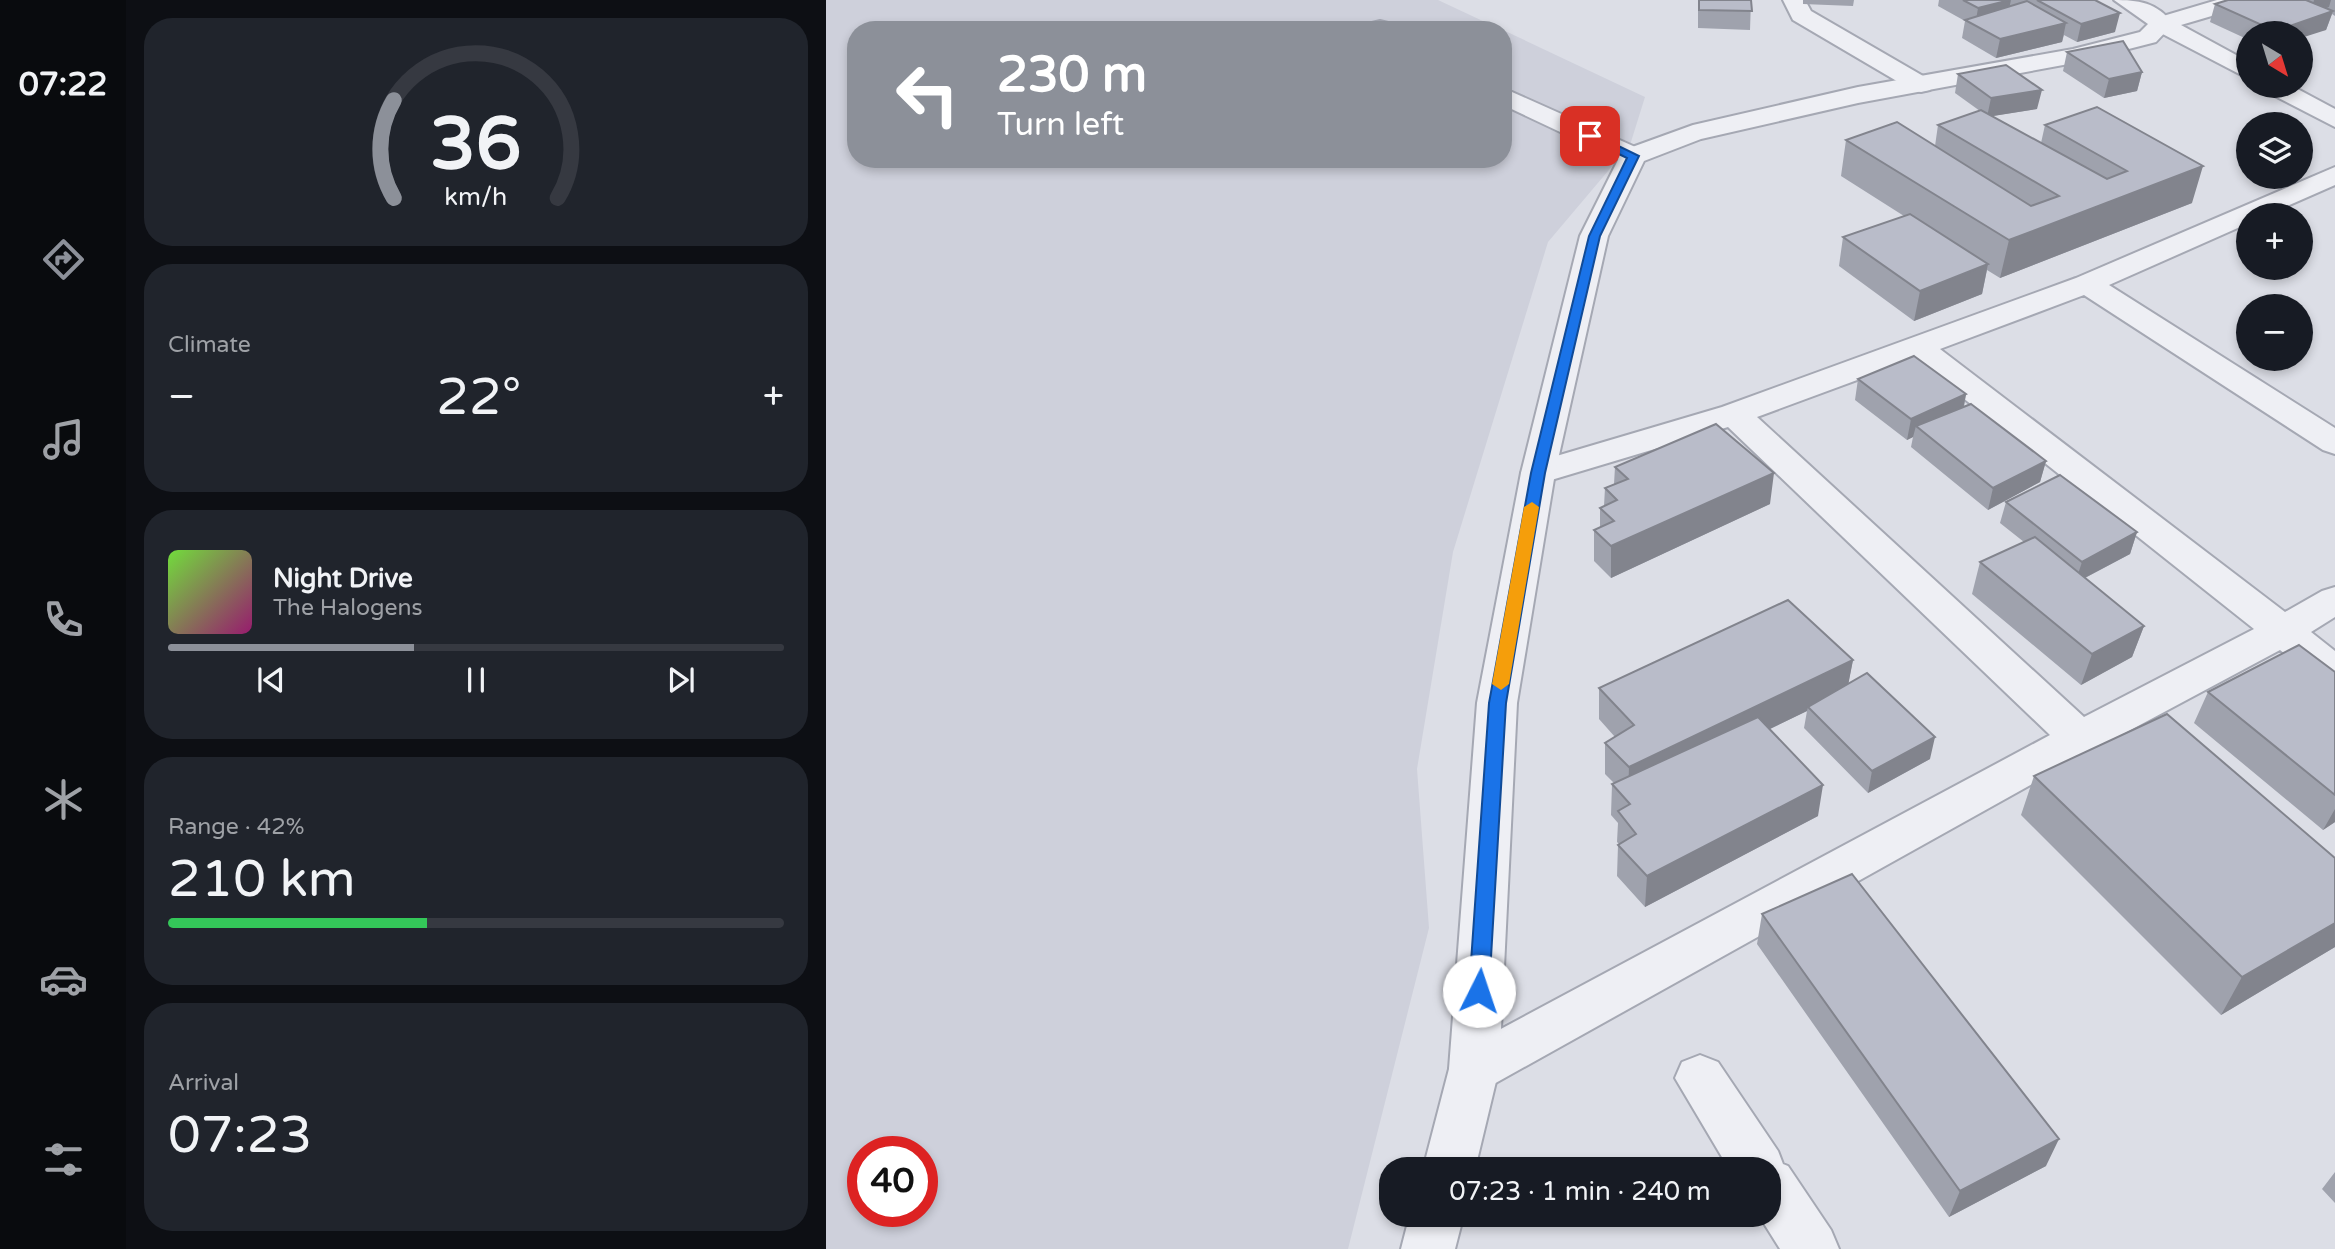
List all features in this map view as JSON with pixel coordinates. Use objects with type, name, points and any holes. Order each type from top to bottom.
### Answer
[{"type":"street","points":[[1794,0],[1801,15],[1920,85]]},
{"type":"street","points":[[2125,0],[2146,11],[2161,24],[2236,65]]},
{"type":"street","points":[[1451,1157],[1474,1069],[1497,703],[1538,473],[1594,236],[1633,156],[1693,133],[1858,95],[2074,56],[2148,37],[2161,24],[2241,0]]},
{"type":"street","points":[[2296,98],[2335,119]]},
{"type":"street","points":[[1512,99],[1633,156]]},
{"type":"street","points":[[1538,473],[1734,414],[2087,284],[2335,175]]},
{"type":"street","points":[[2087,284],[2335,443]]},
{"type":"street","points":[[1917,346],[2335,672]]},
{"type":"street","points":[[1734,414],[2080,738]]},
{"type":"street","points":[[1474,1069],[2080,738],[2283,631],[2335,600]]},
{"type":"street","points":[[1700,1078],[1751,1157]]},
{"type":"street","points":[[1781,1202],[1812,1249]]},
{"type":"street","points":[[1428,1249],[1434,1227]]},
{"type":"shaded area","points":[[826,0],[1438,0],[1483,21],[847,21],[847,168],[1512,168],[1512,34],[1645,97],[1630,145],[1548,242],[1453,552],[1417,769],[1429,928],[1348,1249],[826,1249]]},
{"type":"building","points":[[1699,0],[1751,0],[1752,11],[1699,10]]},
{"type":"building","points":[[1963,0],[2010,0],[1978,8]]},
{"type":"building","points":[[2037,0],[2095,0],[2120,13],[2081,24]]},
{"type":"building","points":[[2228,0],[2306,0],[2333,11],[2304,21],[2253,21],[2215,4]]},
{"type":"building","points":[[2027,1],[2066,23],[2000,39],[1965,20]]},
{"type":"building","points":[[2123,41],[2142,72],[2109,79],[2067,52]]},
{"type":"building","points":[[2006,65],[2042,90],[1991,98],[1958,74]]},
{"type":"building","points":[[2097,107],[2203,166],[2009,240],[1846,140],[1897,122],[2031,206],[2059,196],[1938,125],[1981,110],[2107,179],[2127,171],[2045,125]]},
{"type":"building","points":[[1910,214],[1988,264],[1920,291],[1843,237]]},
{"type":"building","points":[[1914,356],[1966,394],[1911,419],[1858,379]]},
{"type":"building","points":[[1971,404],[2046,461],[1993,488],[1916,426]]},
{"type":"building","points":[[1716,424],[1774,473],[1611,546],[1594,530],[1614,521],[1600,508],[1617,500],[1605,488],[1628,479],[1615,467]]},
{"type":"building","points":[[2060,475],[2137,532],[2082,562],[2006,502]]},
{"type":"building","points":[[2035,537],[2144,626],[2092,654],[1980,562]]},
{"type":"building","points":[[1788,600],[1853,660],[1629,767],[1605,743],[1634,725],[1599,688]]},
{"type":"building","points":[[2299,645],[2335,672],[2335,795],[2208,692]]},
{"type":"building","points":[[1867,673],[1935,737],[1872,771],[1808,707]]},
{"type":"building","points":[[2167,714],[2335,858],[2335,923],[2242,977],[2034,776]]},
{"type":"building","points":[[1758,717],[1823,785],[1647,876],[1618,845],[1636,834],[1618,811],[1630,804],[1612,784]]},
{"type":"building","points":[[1852,874],[2059,1139],[1960,1191],[1762,914]]},
{"type":"slow traffic","points":[[1501,684],[1532,507]]},
{"type":"route","points":[[1479,991],[1497,703],[1538,473],[1594,236],[1633,156],[1590,136]]}]
